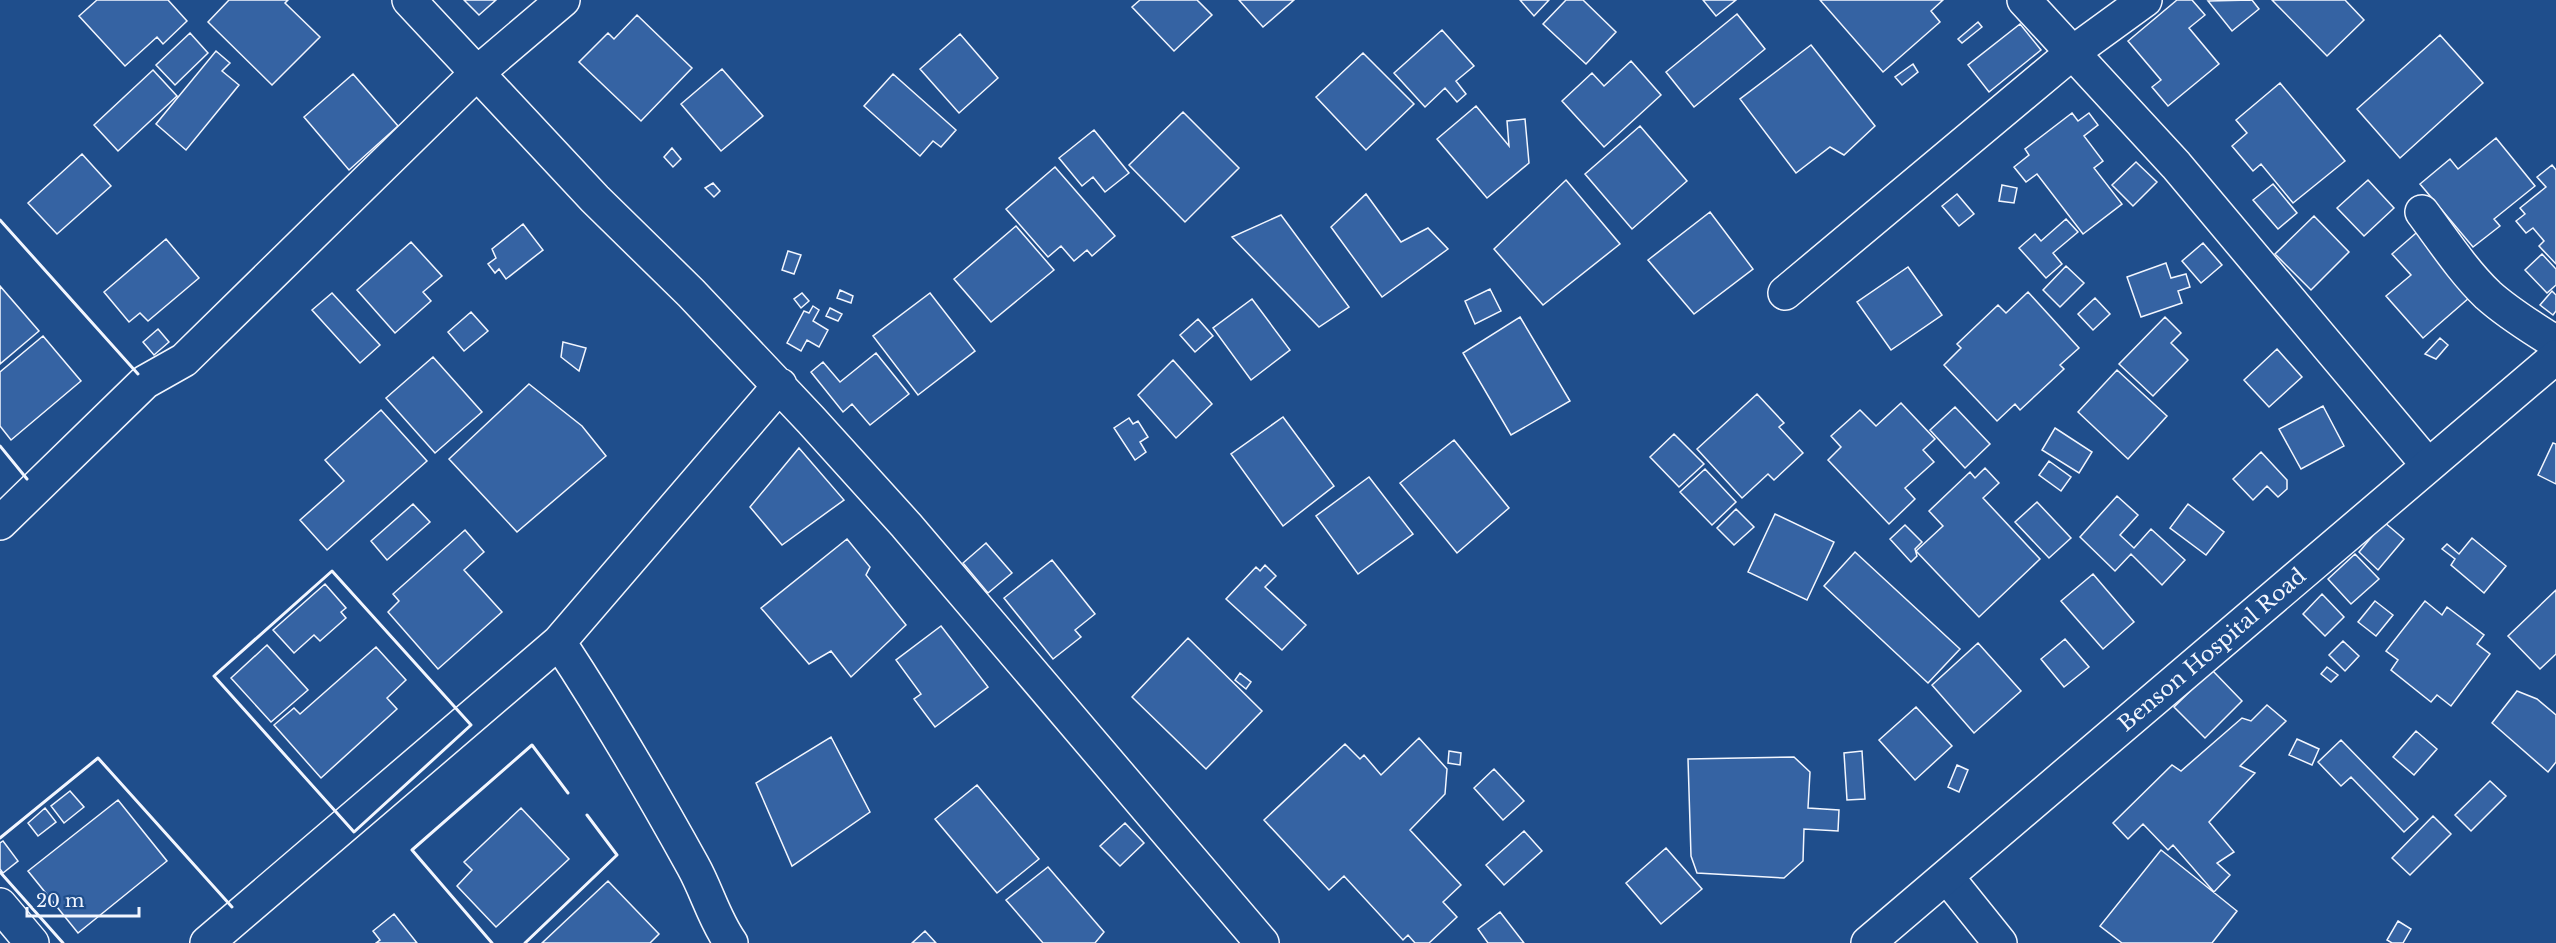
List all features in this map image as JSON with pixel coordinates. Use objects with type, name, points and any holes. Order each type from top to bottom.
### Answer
[{"type":"street","points":[[409,0],[595,199],[780,385],[906,525],[1262,943]]},
{"type":"street","points":[[0,523],[145,382],[184,360],[477,73],[563,0]]},
{"type":"street","points":[[2024,0],[2176,165],[2427,464]]},
{"type":"street","points":[[1785,293],[2072,53],[2145,0]]},
{"type":"street","points":[[2422,212],[2455,258],[2488,294],[2521,321],[2556,343]]},
{"type":"street","name":"Benson Hospital Road","points":[[1868,943],[2427,464],[2556,357]]},
{"type":"street","points":[[207,943],[559,642],[780,385]]},
{"type":"street","points":[[559,642],[603,709],[694,868],[718,924],[731,943]]},
{"type":"street","points":[[1947,877],[2000,943]]},
{"type":"street","points":[[0,905],[32,943]]},
{"type":"building","points":[[97,0],[168,0],[187,21],[163,44],[157,37],[125,66],[79,16]]},
{"type":"building","points":[[229,0],[288,0],[285,3],[320,37],[272,85],[208,22]]},
{"type":"building","points":[[464,0],[496,0],[479,15]]},
{"type":"building","points":[[1140,0],[1197,0],[1212,15],[1174,51],[1132,7]]},
{"type":"building","points":[[1239,0],[1294,0],[1263,27]]},
{"type":"building","points":[[1520,0],[1549,0],[1534,16]]},
{"type":"building","points":[[1566,0],[1583,0],[1616,32],[1586,64],[1543,24]]},
{"type":"building","points":[[1703,0],[1736,0],[1716,16]]},
{"type":"building","points":[[1820,0],[1943,0],[1931,11],[1940,22],[1883,72]]},
{"type":"building","points":[[2177,0],[2192,0],[2205,15],[2189,28],[2219,64],[2168,106],[2152,87],[2161,80],[2128,41]]},
{"type":"building","points":[[2252,0],[2259,9],[2232,31],[2208,1]]},
{"type":"building","points":[[2272,0],[2345,0],[2364,20],[2327,56]]},
{"type":"building","points":[[1737,14],[1765,49],[1694,107],[1666,72]]},
{"type":"building","points":[[637,15],[692,68],[641,121],[579,62],[608,33],[614,39]]},
{"type":"building","points":[[1978,22],[1982,27],[1962,43],[1958,39]]},
{"type":"building","points":[[2020,24],[2041,50],[1989,92],[1968,65]]},
{"type":"building","points":[[1442,30],[1474,66],[1456,81],[1466,94],[1457,102],[1445,88],[1425,107],[1394,73]]},
{"type":"building","points":[[190,33],[208,53],[175,85],[156,65]]},
{"type":"building","points":[[960,34],[998,78],[959,113],[920,69]]},
{"type":"building","points":[[2440,35],[2483,83],[2400,158],[2357,109]]},
{"type":"building","points":[[1811,45],[1875,126],[1844,155],[1830,147],[1796,173],[1740,99]]},
{"type":"building","points":[[216,51],[230,63],[222,71],[239,85],[186,150],[156,124]]},
{"type":"building","points":[[1363,53],[1414,104],[1366,150],[1316,97]]},
{"type":"building","points":[[1631,61],[1661,95],[1604,147],[1562,101],[1592,73],[1604,86]]},
{"type":"building","points":[[1913,64],[1918,72],[1902,85],[1895,77]]},
{"type":"building","points":[[722,69],[763,116],[721,151],[681,104]]},
{"type":"building","points":[[153,70],[177,96],[118,151],[94,125]]},
{"type":"building","points":[[353,74],[398,126],[349,170],[304,117]]},
{"type":"building","points":[[893,74],[956,130],[941,147],[933,141],[920,156],[864,106]]},
{"type":"building","points":[[2280,83],[2345,161],[2293,203],[2261,164],[2253,171],[2232,146],[2247,133],[2236,120]]},
{"type":"building","points":[[1476,106],[1509,146],[1507,121],[1525,119],[1529,163],[1487,198],[1437,139]]},
{"type":"building","points":[[1183,112],[1239,168],[1185,222],[1129,165]]},
{"type":"building","points":[[2072,113],[2078,121],[2089,113],[2098,125],[2084,136],[2103,161],[2094,168],[2122,204],[2083,234],[2037,174],[2026,182],[2014,167],[2029,155],[2025,149]]},
{"type":"building","points":[[1640,126],[1687,181],[1632,229],[1585,174]]},
{"type":"building","points":[[1094,130],[1129,173],[1105,192],[1093,177],[1082,186],[1059,158]]},
{"type":"building","points":[[2496,138],[2535,186],[2494,219],[2500,226],[2473,247],[2420,184],[2450,159],[2458,169]]},
{"type":"building","points":[[672,148],[681,159],[673,167],[664,157]]},
{"type":"building","points":[[82,154],[111,186],[57,234],[28,203]]},
{"type":"building","points":[[2136,162],[2157,182],[2133,206],[2112,185]]},
{"type":"building","points":[[2552,165],[2556,170],[2556,264],[2539,246],[2544,241],[2533,228],[2526,233],[2516,221],[2525,214],[2520,208],[2546,187],[2537,177]]},
{"type":"building","points":[[1055,167],[1115,236],[1092,256],[1087,250],[1074,261],[1061,246],[1048,257],[1006,209]]},
{"type":"building","points":[[1566,180],[1620,244],[1543,305],[1494,249]]},
{"type":"building","points":[[2368,180],[2394,208],[2364,236],[2337,208]]},
{"type":"building","points":[[713,183],[720,191],[714,197],[705,188]]},
{"type":"building","points":[[2273,184],[2297,213],[2278,229],[2253,200]]},
{"type":"building","points":[[2002,185],[2017,188],[2014,203],[1999,201]]},
{"type":"building","points":[[1366,194],[1401,242],[1428,228],[1448,249],[1382,297],[1331,227]]},
{"type":"building","points":[[1957,194],[1974,214],[1959,226],[1942,206]]},
{"type":"building","points":[[1710,212],[1753,269],[1694,314],[1648,260]]},
{"type":"building","points":[[1281,215],[1349,307],[1319,327],[1232,237]]},
{"type":"building","points":[[2314,216],[2349,252],[2311,290],[2275,254]]},
{"type":"building","points":[[2066,219],[2078,232],[2053,253],[2062,264],[2046,278],[2019,248],[2035,234],[2041,241]]},
{"type":"building","points":[[523,224],[543,250],[506,279],[499,269],[495,273],[488,264],[496,258],[492,249]]},
{"type":"building","points":[[1016,226],[1054,270],[991,322],[954,279]]},
{"type":"building","points":[[2423,227],[2477,291],[2423,338],[2386,296],[2411,275],[2392,254]]},
{"type":"building","points":[[166,239],[199,278],[148,321],[140,313],[129,322],[104,292]]},
{"type":"building","points":[[411,242],[442,276],[423,292],[431,301],[395,333],[357,290]]},
{"type":"building","points":[[2203,243],[2222,265],[2201,283],[2182,261]]},
{"type":"building","points":[[788,251],[801,255],[794,274],[782,270]]},
{"type":"building","points":[[2542,254],[2556,269],[2556,285],[2547,293],[2525,270]]},
{"type":"building","points":[[2166,263],[2171,278],[2186,274],[2190,287],[2178,291],[2182,303],[2141,317],[2127,277]]},
{"type":"building","points":[[2066,266],[2084,283],[2060,307],[2043,290]]},
{"type":"building","points":[[1908,267],[1942,315],[1891,350],[1857,302]]},
{"type":"building","points":[[0,286],[39,331],[0,364]]},
{"type":"building","points":[[1490,289],[1501,311],[1475,324],[1465,301]]},
{"type":"building","points":[[840,290],[853,296],[851,303],[837,298]]},
{"type":"building","points":[[2552,291],[2556,295],[2556,311],[2553,315],[2540,305]]},
{"type":"building","points":[[2028,292],[2079,348],[2060,365],[2064,369],[2020,410],[2015,404],[1997,421],[1944,365],[1961,348],[1957,344],[1998,305],[2006,313]]},
{"type":"building","points":[[332,293],[380,345],[360,363],[312,310]]},
{"type":"building","points":[[802,293],[809,301],[801,308],[794,299]]},
{"type":"building","points":[[930,293],[975,351],[918,395],[873,336]]},
{"type":"building","points":[[2095,298],[2110,314],[2093,330],[2078,314]]},
{"type":"building","points":[[1252,299],[1290,350],[1251,380],[1213,328]]},
{"type":"building","points":[[813,306],[819,310],[813,321],[828,330],[819,347],[807,340],[801,351],[787,343],[804,311],[809,313]]},
{"type":"building","points":[[830,308],[842,314],[838,321],[826,316]]},
{"type":"building","points":[[471,312],[488,331],[464,351],[448,332]]},
{"type":"building","points":[[1520,317],[1570,401],[1511,435],[1463,353]]},
{"type":"building","points":[[2165,317],[2181,333],[2171,343],[2188,360],[2153,396],[2119,364]]},
{"type":"building","points":[[1198,319],[1213,336],[1195,352],[1180,335]]},
{"type":"building","points":[[158,329],[169,342],[154,355],[143,342]]},
{"type":"building","points":[[43,336],[81,381],[11,440],[0,426],[0,372]]},
{"type":"building","points":[[2440,338],[2448,345],[2436,359],[2425,354]]},
{"type":"building","points":[[563,342],[586,348],[579,371],[561,357]]},
{"type":"building","points":[[2277,349],[2302,377],[2269,407],[2244,380]]},
{"type":"building","points":[[876,353],[909,394],[870,425],[852,404],[843,412],[811,372],[823,362],[840,382]]},
{"type":"building","points":[[433,357],[482,412],[435,453],[386,398]]},
{"type":"building","points":[[1173,360],[1212,404],[1176,438],[1138,395]]},
{"type":"building","points":[[2117,370],[2167,416],[2128,459],[2078,412]]},
{"type":"building","points":[[529,384],[582,426],[606,456],[517,532],[449,459]]},
{"type":"building","points":[[1757,394],[1784,423],[1779,427],[1803,453],[1774,480],[1768,474],[1742,498],[1697,449]]},
{"type":"building","points":[[1901,403],[1935,439],[1923,450],[1934,462],[1905,488],[1915,499],[1889,524],[1828,460],[1841,447],[1831,436],[1860,410],[1876,426]]},
{"type":"building","points":[[2323,406],[2344,446],[2301,469],[2279,429]]},
{"type":"building","points":[[1955,407],[1990,444],[1965,468],[1930,430]]},
{"type":"building","points":[[381,410],[427,461],[327,550],[300,520],[344,481],[325,460]]},
{"type":"building","points":[[1283,417],[1334,486],[1283,526],[1231,454]]},
{"type":"building","points":[[1129,418],[1133,424],[1138,421],[1148,437],[1140,442],[1146,452],[1135,460],[1114,428]]},
{"type":"building","points":[[2055,428],[2092,452],[2079,473],[2042,450]]},
{"type":"building","points":[[1674,434],[1704,464],[1679,487],[1650,457]]},
{"type":"building","points":[[1454,440],[1509,508],[1457,553],[1400,483]]},
{"type":"building","points":[[2553,443],[2556,444],[2556,484],[2538,475]]},
{"type":"building","points":[[799,448],[844,500],[782,545],[750,507]]},
{"type":"building","points":[[2261,452],[2287,480],[2287,489],[2278,497],[2267,486],[2253,500],[2233,479]]},
{"type":"building","points":[[2049,461],[2071,477],[2061,491],[2039,475]]},
{"type":"building","points":[[1985,468],[1999,483],[1983,498],[2040,559],[1979,617],[1916,551],[1943,526],[1929,511],[1970,472],[1975,478]]},
{"type":"building","points":[[1705,469],[1736,502],[1712,525],[1680,492]]},
{"type":"building","points":[[1369,477],[1413,534],[1358,574],[1316,516]]},
{"type":"building","points":[[2117,496],[2138,515],[2120,535],[2134,548],[2151,529],[2185,560],[2162,585],[2131,554],[2115,571],[2080,537]]},
{"type":"building","points":[[2037,502],[2071,538],[2049,558],[2015,522]]},
{"type":"building","points":[[413,504],[430,522],[387,560],[371,541]]},
{"type":"building","points":[[2188,504],[2224,532],[2206,555],[2170,528]]},
{"type":"building","points":[[1736,509],[1754,527],[1734,545],[1717,528]]},
{"type":"building","points":[[1775,514],[1834,542],[1807,600],[1748,572]]},
{"type":"building","points":[[2384,522],[2404,539],[2378,570],[2359,552]]},
{"type":"building","points":[[1905,525],[1922,542],[1915,549],[1917,556],[1911,562],[1890,539]]},
{"type":"building","points":[[465,530],[484,552],[464,570],[502,612],[438,669],[388,612],[399,601],[393,594]]},
{"type":"building","points":[[2472,538],[2506,566],[2484,593],[2451,565],[2455,559],[2442,549],[2447,544],[2459,554]]},
{"type":"building","points":[[847,539],[870,567],[866,575],[906,625],[851,677],[831,651],[809,664],[761,608]]},
{"type":"building","points":[[986,543],[1012,573],[988,593],[963,563]]},
{"type":"building","points":[[1855,552],[1960,649],[1928,683],[1824,586]]},
{"type":"building","points":[[2355,554],[2379,579],[2351,604],[2328,579]]},
{"type":"building","points":[[1052,560],[1095,614],[1075,630],[1081,637],[1053,659],[1004,598]]},
{"type":"building","points":[[1265,565],[1276,576],[1265,587],[1306,625],[1282,650],[1226,599],[1256,567],[1260,571]]},
{"type":"building","points":[[2093,574],[2134,622],[2103,649],[2061,601]]},
{"type":"building","points":[[325,584],[346,608],[341,612],[346,618],[320,641],[314,635],[294,653],[273,630]]},
{"type":"building","points":[[2556,590],[2556,654],[2540,669],[2508,636]]},
{"type":"building","points":[[2322,594],[2344,617],[2325,636],[2303,614]]},
{"type":"building","points":[[2375,601],[2393,615],[2376,636],[2358,622]]},
{"type":"building","points":[[2425,601],[2442,615],[2447,607],[2484,635],[2477,644],[2490,654],[2451,706],[2437,695],[2431,702],[2391,670],[2398,660],[2386,651]]},
{"type":"building","points":[[941,626],[988,687],[935,727],[914,699],[921,694],[896,660]]},
{"type":"building","points":[[1188,638],[1262,711],[1206,769],[1132,697]]},
{"type":"building","points":[[2065,639],[2089,667],[2064,687],[2041,659]]},
{"type":"building","points":[[2343,641],[2359,656],[2345,671],[2329,655]]},
{"type":"building","points":[[1978,643],[2021,691],[1974,733],[1932,685]]},
{"type":"building","points":[[267,645],[308,690],[271,722],[231,678]]},
{"type":"building","points":[[376,647],[406,680],[387,698],[397,709],[321,778],[274,725],[294,708],[300,714]]},
{"type":"building","points":[[2327,667],[2338,675],[2331,682],[2321,674]]},
{"type":"building","points":[[2212,670],[2242,701],[2205,738],[2174,707]]},
{"type":"building","points":[[1240,673],[1251,682],[1246,689],[1235,680]]},
{"type":"building","points":[[2517,691],[2537,699],[2556,715],[2556,762],[2548,772],[2492,723]]},
{"type":"building","points":[[2267,705],[2286,721],[2240,766],[2255,773],[2209,822],[2234,852],[2217,863],[2230,875],[2214,892],[2173,845],[2168,850],[2143,824],[2128,839],[2113,823],[2172,765],[2181,771],[2242,718],[2251,721]]},
{"type":"building","points":[[1916,707],[1952,746],[1915,780],[1879,740]]},
{"type":"building","points":[[2416,731],[2437,749],[2414,775],[2393,757]]},
{"type":"building","points":[[831,737],[870,812],[792,866],[756,783]]},
{"type":"building","points":[[1419,738],[1447,769],[1445,794],[1410,830],[1461,885],[1443,902],[1457,917],[1429,943],[1415,943],[1408,935],[1403,940],[1344,876],[1329,890],[1264,820],[1345,744],[1360,759],[1364,755],[1381,775]]},
{"type":"building","points":[[2297,739],[2319,749],[2312,765],[2289,755]]},
{"type":"building","points":[[2341,740],[2418,819],[2404,832],[2351,777],[2341,786],[2318,762]]},
{"type":"building","points":[[1449,751],[1461,753],[1460,765],[1448,763]]},
{"type":"building","points":[[1862,751],[1865,799],[1847,800],[1844,753]]},
{"type":"building","points":[[1794,757],[1810,772],[1808,808],[1839,810],[1838,831],[1804,829],[1803,861],[1784,878],[1697,873],[1691,856],[1688,759]]},
{"type":"building","points":[[1957,765],[1968,770],[1959,792],[1948,787]]},
{"type":"building","points":[[1494,769],[1524,801],[1503,820],[1474,788]]},
{"type":"building","points":[[2490,781],[2506,796],[2471,831],[2455,815]]},
{"type":"building","points":[[977,785],[1039,859],[997,893],[935,819]]},
{"type":"building","points":[[70,791],[84,807],[64,823],[51,806]]},
{"type":"building","points":[[118,800],[167,861],[78,933],[28,871]]},
{"type":"building","points":[[45,808],[56,822],[38,836],[28,823]]},
{"type":"building","points":[[521,808],[569,859],[496,927],[457,886],[472,870],[464,862]]},
{"type":"building","points":[[2433,816],[2451,834],[2410,875],[2392,858]]},
{"type":"building","points":[[1125,823],[1144,843],[1120,866],[1100,846]]},
{"type":"building","points":[[1524,831],[1542,851],[1504,885],[1486,865]]},
{"type":"building","points":[[3,841],[18,861],[3,873],[0,869],[0,843]]},
{"type":"building","points":[[1666,848],[1702,889],[1661,924],[1626,883]]},
{"type":"building","points":[[2161,850],[2237,911],[2212,943],[2122,943],[2100,926]]},
{"type":"building","points":[[1048,867],[1104,932],[1095,943],[1043,943],[1006,900]]},
{"type":"building","points":[[608,881],[659,934],[650,943],[542,943]]},
{"type":"building","points":[[1500,912],[1524,943],[1488,943],[1478,929]]},
{"type":"building","points":[[394,914],[417,943],[376,943],[380,940],[373,931]]},
{"type":"building","points":[[2398,921],[2411,929],[2403,943],[2392,943],[2387,940]]},
{"type":"building","points":[[925,931],[936,943],[912,943]]},
{"type":"wall","points":[[0,220],[138,374]]},
{"type":"wall","points":[[0,446],[27,479]]},
{"type":"wall","points":[[332,571],[471,725],[354,832],[214,676],[332,571]]},
{"type":"wall","points":[[492,943],[412,850],[532,745],[568,793]]},
{"type":"wall","points":[[0,838],[98,758],[232,907]]},
{"type":"wall","points":[[525,943],[617,855],[587,815]]},
{"type":"wall","points":[[0,872],[63,943]]}]
